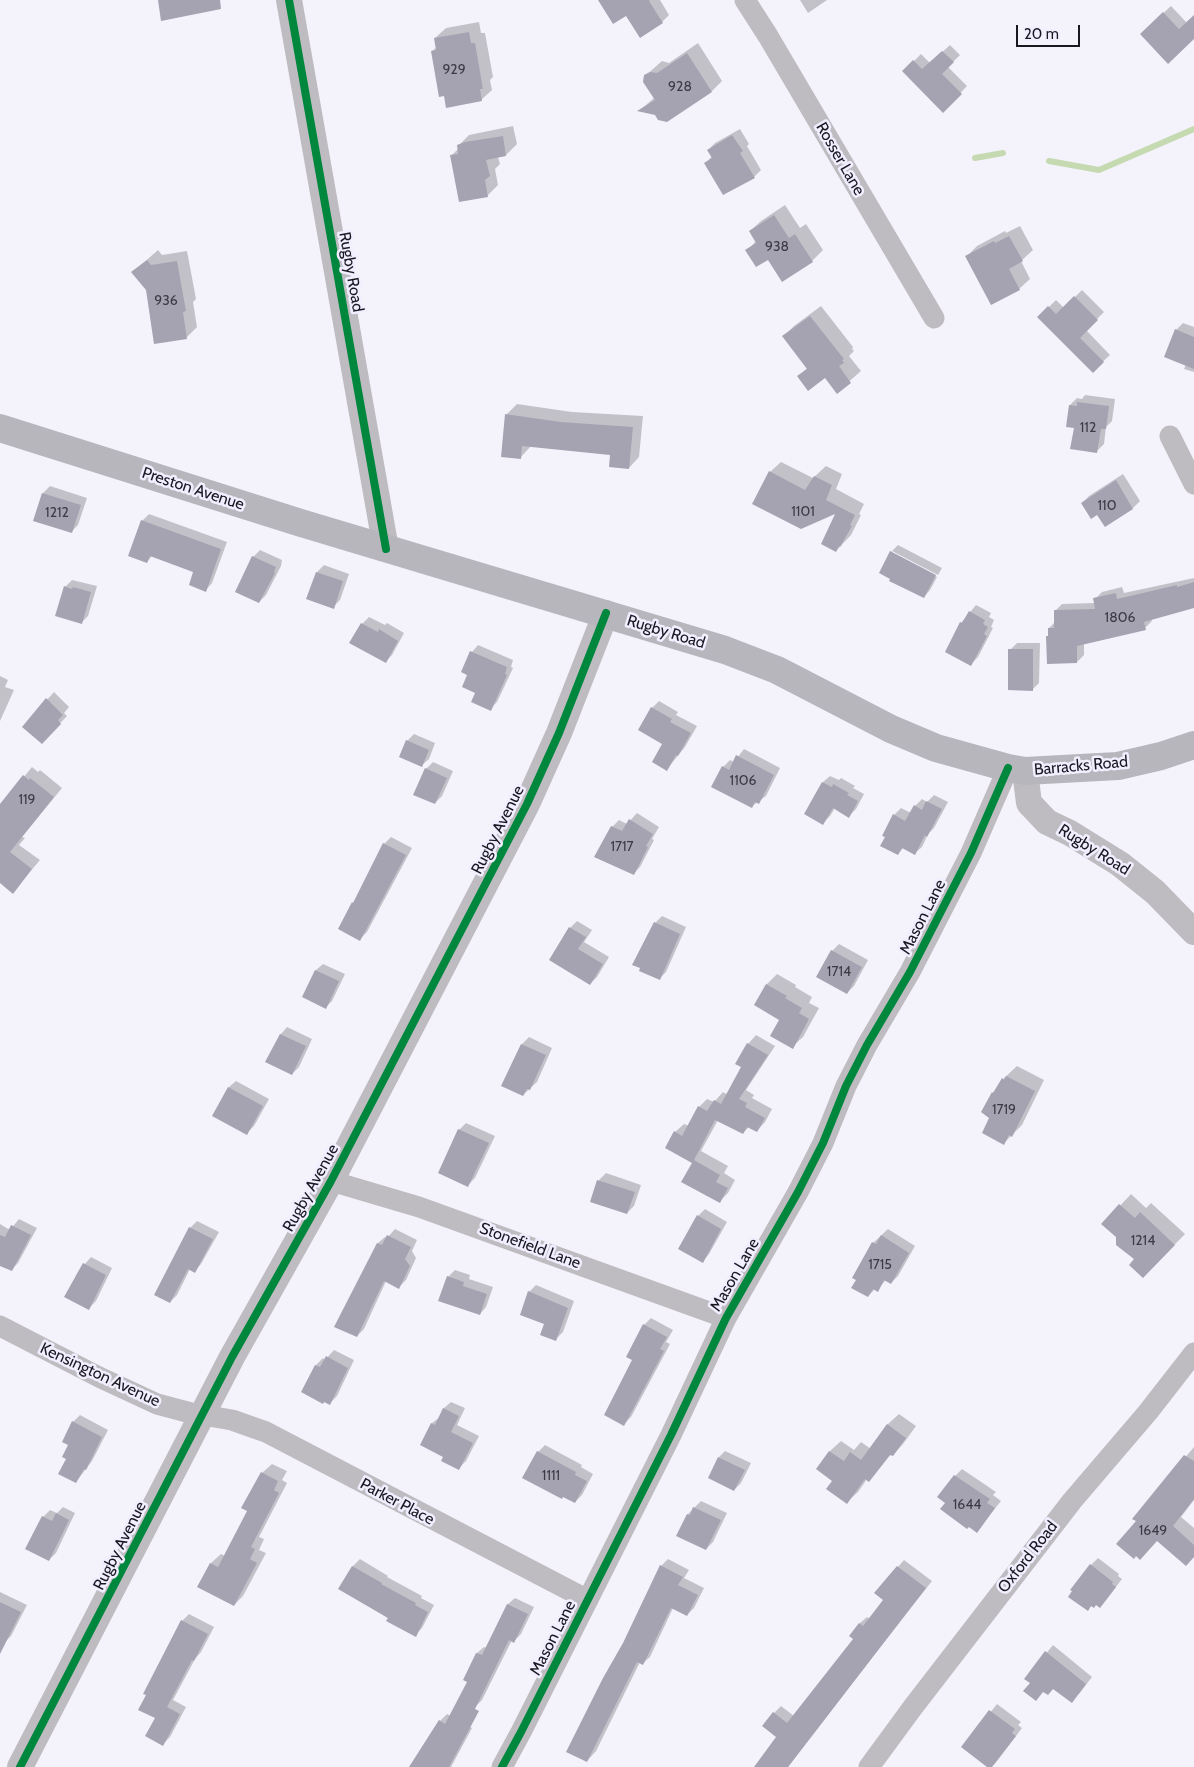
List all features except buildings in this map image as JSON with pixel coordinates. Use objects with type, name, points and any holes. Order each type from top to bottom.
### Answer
[{"type":"main road","name":"Preston Avenue","points":[[0,428],[386,549]]},
{"type":"main road","name":"Rugby Road","points":[[386,549],[725,650],[777,670],[891,729],[927,744],[1017,769]]},
{"type":"main road","name":"Barracks Road","points":[[1017,769],[1118,766],[1161,756],[1194,745]]},
{"type":"street","name":"Rugby Road","points":[[289,0],[386,549]]},
{"type":"street","name":"Rosser Lane","points":[[745,0],[934,318]]},
{"type":"street","points":[[1170,436],[1194,484]]},
{"type":"street","name":"Rugby Avenue","points":[[20,1767],[232,1357],[331,1181],[528,804],[559,733],[606,613]]},
{"type":"street","name":"Rugby Road","points":[[1017,769],[1029,803],[1047,822],[1070,833],[1120,864],[1155,892],[1194,932]]},
{"type":"street","name":"Mason Lane","points":[[502,1767],[671,1435],[726,1318],[798,1192],[823,1143],[846,1086],[971,854],[995,799],[1017,769]]},
{"type":"street","name":"Stonefield Lane","points":[[331,1181],[419,1206],[726,1318]]},
{"type":"street","name":"Kensington Avenue","points":[[0,1326],[99,1377],[157,1404],[202,1415]]},
{"type":"street","name":"Oxford Road","points":[[870,1767],[913,1706],[1072,1501],[1148,1412],[1194,1353]]},
{"type":"street","name":"Parker Place","points":[[202,1415],[232,1420],[266,1432],[588,1600]]},
{"type":"waterway","points":[[1049,161],[1099,170],[1194,129]]},
{"type":"waterway","points":[[975,158],[1003,153]]},
{"type":"cycle path","points":[[289,0],[386,549]]},
{"type":"cycle path","points":[[20,1767],[232,1357],[331,1181],[527,804],[559,733],[606,613]]},
{"type":"cycle path","points":[[502,1767],[671,1435],[726,1318],[798,1192],[823,1143],[846,1086],[867,1045],[910,972],[971,853],[1008,768]]}]
